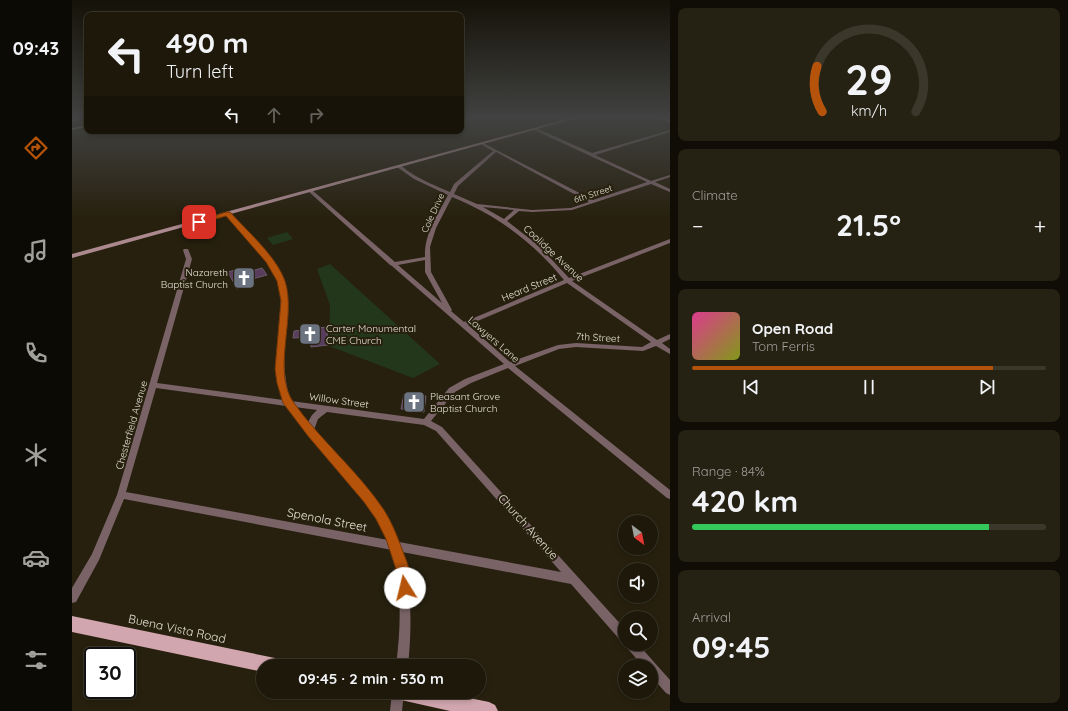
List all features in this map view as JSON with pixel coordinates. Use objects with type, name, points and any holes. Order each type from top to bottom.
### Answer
[{"type":"main road","points":[[72,256],[456,151]]},
{"type":"main road","points":[[72,256],[98,248]]},
{"type":"main road","name":"Buena Vista Road","points":[[72,624],[256,662]]},
{"type":"main road","points":[[433,699],[489,711]]},
{"type":"street","points":[[495,151],[593,202]]},
{"type":"street","name":"Cole Drive","points":[[454,317],[443,301],[428,272],[427,247],[433,228],[456,185],[495,151]]},
{"type":"street","points":[[586,151],[670,191]]},
{"type":"street","points":[[592,154],[601,151]]},
{"type":"street","name":"Coolidge Avenue","points":[[399,166],[421,181],[474,204],[505,221],[540,250],[568,281],[670,352]]},
{"type":"street","name":"6th Street","points":[[474,204],[517,210],[551,211],[572,209],[670,176]]},
{"type":"street","name":"Lawyers Lane","points":[[310,191],[509,365],[670,495]]},
{"type":"street","points":[[505,221],[517,210]]},
{"type":"street","points":[[228,214],[270,262],[281,281],[285,301],[280,369],[281,383],[288,403],[310,431],[369,498],[380,515],[395,546],[402,566],[406,609],[402,659]]},
{"type":"street","name":"Heard Street","points":[[462,325],[568,281],[670,242]]},
{"type":"street","name":"Chesterfield Avenue","points":[[72,598],[96,557],[121,495],[189,259],[186,250]]},
{"type":"street","points":[[392,264],[427,258]]},
{"type":"street","name":"7th Street","points":[[426,422],[452,390],[468,381],[558,347],[576,345],[643,349],[670,336]]},
{"type":"street","name":"Willow Street","points":[[153,385],[426,422]]},
{"type":"street","points":[[310,431],[310,423],[313,418],[327,408]]},
{"type":"street","name":"Church Avenue","points":[[426,422],[438,429],[576,580],[618,629]]},
{"type":"street","name":"Spenola Street","points":[[121,495],[576,580]]},
{"type":"street","points":[[637,651],[645,659]]},
{"type":"street","points":[[658,674],[670,689]]},
{"type":"street","points":[[396,711],[397,699]]},
{"type":"green space","points":[[287,232],[293,239],[273,245],[267,238]]},
{"type":"green space","points":[[330,264],[440,364],[413,378],[329,346],[330,305],[317,269]]},
{"type":"building","name":"Nazareth Baptist Church","points":[[262,268],[267,275],[245,281],[248,286],[237,289],[228,272],[238,269],[241,274]]},
{"type":"building","name":"Carter Monumental CME Church","points":[[327,327],[328,345],[311,347],[310,337],[293,338],[294,331]]},
{"type":"building","name":"Pleasant Grove Baptist Church","points":[[404,394],[426,396],[424,412],[401,409]]},
{"type":"place","name":"Nazareth Baptist Church","points":[[244,278]]},
{"type":"place","name":"Carter Monumental CME Church","points":[[310,334]]},
{"type":"place","name":"Pleasant Grove Baptist Church","points":[[414,402]]},
{"type":"route","points":[[199,222],[228,214],[276,270],[284,291],[285,301],[280,369],[281,383],[288,403],[311,433],[369,498],[380,515],[392,538],[402,566],[405,588]]}]
